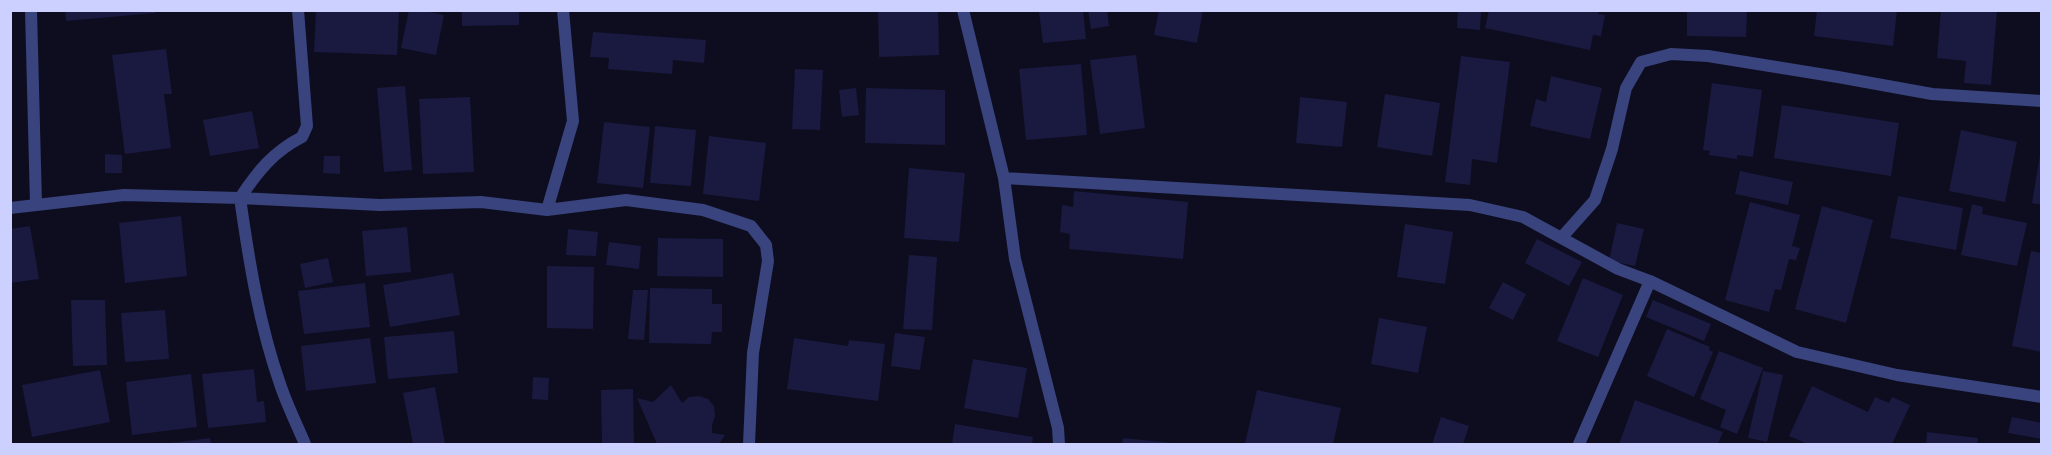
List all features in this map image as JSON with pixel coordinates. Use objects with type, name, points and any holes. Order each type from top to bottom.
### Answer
[{"type":"street","points":[[31,10],[36,204]]},
{"type":"street","points":[[298,10],[307,126],[302,138],[284,147],[257,172],[240,198],[251,275],[280,384],[305,444]]},
{"type":"street","points":[[547,210],[573,122],[563,10]]},
{"type":"street","points":[[963,10],[1004,177],[1015,259],[1058,428],[1059,444]]},
{"type":"street","points":[[1562,237],[1595,200],[1612,149],[1626,88],[1641,62],[1671,54],[1708,56],[1932,94],[2042,102]]},
{"type":"street","points":[[1004,177],[1470,205],[1523,217],[1618,269],[1650,281],[1797,352],[1897,375],[2042,397]]},
{"type":"street","points":[[10,208],[124,195],[380,205],[481,202],[547,210],[626,200],[703,210],[752,226],[766,245],[768,261],[753,353],[749,444]]},
{"type":"street","points":[[1580,444],[1650,281]]},
{"type":"building","points":[[65,10],[155,10],[155,13],[66,21]]},
{"type":"building","points":[[316,10],[399,10],[397,55],[314,52]]},
{"type":"building","points":[[409,10],[444,15],[436,55],[401,48]]},
{"type":"building","points":[[462,10],[519,10],[519,25],[462,26]]},
{"type":"building","points":[[878,10],[938,10],[939,55],[879,57]]},
{"type":"building","points":[[1083,10],[1086,39],[1043,43],[1039,12]]},
{"type":"building","points":[[1088,10],[1107,10],[1109,26],[1091,29]]},
{"type":"building","points":[[1159,10],[1203,10],[1197,43],[1154,35]]},
{"type":"building","points":[[1458,10],[1481,10],[1480,30],[1457,28]]},
{"type":"building","points":[[1489,10],[1599,10],[1598,14],[1605,15],[1601,36],[1593,35],[1590,50],[1485,28]]},
{"type":"building","points":[[1687,10],[1747,10],[1746,37],[1687,36]]},
{"type":"building","points":[[1817,10],[1897,10],[1893,46],[1814,36]]},
{"type":"building","points":[[1941,10],[1997,10],[1991,85],[1964,83],[1966,61],[1937,58]]},
{"type":"building","points":[[593,32],[706,40],[704,63],[673,60],[672,74],[608,69],[609,58],[590,57]]},
{"type":"building","points":[[166,49],[172,94],[164,94],[171,148],[125,154],[112,55]]},
{"type":"building","points":[[1136,55],[1145,128],[1100,134],[1090,60]]},
{"type":"building","points":[[1461,56],[1510,62],[1497,163],[1472,159],[1470,185],[1445,182]]},
{"type":"building","points":[[1081,64],[1087,135],[1026,140],[1019,69]]},
{"type":"building","points":[[795,69],[823,70],[820,130],[792,129]]},
{"type":"building","points":[[1551,76],[1602,88],[1590,139],[1530,126],[1536,99],[1546,102]]},
{"type":"building","points":[[1712,83],[1762,90],[1753,157],[1737,155],[1737,159],[1709,155],[1710,151],[1703,150]]},
{"type":"building","points":[[405,86],[412,170],[384,172],[377,88]]},
{"type":"building","points":[[856,88],[859,115],[842,117],[839,90]]},
{"type":"building","points":[[866,88],[945,90],[945,145],[865,143]]},
{"type":"building","points":[[1385,94],[1440,103],[1432,156],[1377,147]]},
{"type":"building","points":[[470,97],[474,172],[423,174],[419,99]]},
{"type":"building","points":[[1300,97],[1347,102],[1342,147],[1296,143]]},
{"type":"building","points":[[1782,105],[1899,123],[1891,176],[1774,158]]},
{"type":"building","points":[[252,111],[259,148],[210,156],[203,120]]},
{"type":"building","points":[[604,122],[650,127],[643,188],[597,183]]},
{"type":"building","points":[[655,126],[696,130],[691,186],[650,183]]},
{"type":"building","points":[[1961,130],[2017,142],[2005,202],[1949,191]]},
{"type":"building","points":[[709,136],[766,143],[759,201],[703,194]]},
{"type":"building","points":[[105,154],[122,155],[122,173],[105,173]]},
{"type":"building","points":[[2040,155],[2042,155],[2042,205],[2032,203]]},
{"type":"building","points":[[324,156],[340,156],[340,174],[323,173]]},
{"type":"building","points":[[909,168],[965,173],[959,242],[904,238]]},
{"type":"building","points":[[1740,171],[1793,182],[1788,205],[1735,194]]},
{"type":"building","points":[[1074,191],[1188,202],[1183,259],[1069,249],[1070,234],[1060,232],[1062,205],[1073,207]]},
{"type":"building","points":[[1898,196],[1963,208],[1956,250],[1890,238]]},
{"type":"building","points":[[1750,202],[1800,215],[1792,246],[1800,248],[1796,260],[1789,259],[1781,290],[1775,289],[1769,312],[1725,300]]},
{"type":"building","points":[[1972,204],[1983,207],[1982,214],[2027,223],[2017,266],[1961,255]]},
{"type":"building","points":[[1822,206],[1873,220],[1846,323],[1795,309]]},
{"type":"building","points":[[181,216],[187,276],[125,283],[119,223]]},
{"type":"building","points":[[1617,223],[1644,229],[1635,266],[1609,261]]},
{"type":"building","points":[[1405,224],[1453,232],[1445,284],[1397,277]]},
{"type":"building","points":[[30,226],[39,279],[10,283],[10,229]]},
{"type":"building","points":[[407,227],[411,272],[366,276],[362,231]]},
{"type":"building","points":[[568,229],[598,232],[596,256],[566,255]]},
{"type":"building","points":[[658,238],[723,239],[723,277],[657,276]]},
{"type":"building","points":[[1537,239],[1582,262],[1569,286],[1525,263]]},
{"type":"building","points":[[609,242],[641,246],[639,269],[606,265]]},
{"type":"building","points":[[2031,251],[2042,253],[2042,352],[2012,346]]},
{"type":"building","points":[[909,255],[937,257],[932,330],[903,329]]},
{"type":"building","points":[[328,258],[333,282],[305,288],[300,264]]},
{"type":"building","points":[[547,266],[594,267],[593,329],[547,328]]},
{"type":"building","points":[[453,273],[460,315],[390,327],[383,285]]},
{"type":"building","points":[[1583,278],[1623,295],[1598,357],[1557,341]]},
{"type":"building","points":[[1503,282],[1526,294],[1513,320],[1489,308]]},
{"type":"building","points":[[365,283],[370,327],[304,334],[298,291]]},
{"type":"building","points":[[650,288],[712,289],[712,304],[722,304],[722,332],[712,332],[711,344],[649,343]]},
{"type":"building","points":[[633,290],[648,290],[644,340],[628,339]]},
{"type":"building","points":[[71,300],[105,300],[107,365],[73,366]]},
{"type":"building","points":[[1653,300],[1711,324],[1704,341],[1646,317]]},
{"type":"building","points":[[165,310],[169,359],[125,362],[121,313]]},
{"type":"building","points":[[1379,318],[1427,327],[1418,373],[1371,364]]},
{"type":"building","points":[[1667,329],[1710,347],[1709,350],[1713,352],[1694,397],[1647,376]]},
{"type":"building","points":[[454,331],[458,373],[388,379],[384,337]]},
{"type":"building","points":[[895,333],[925,337],[920,370],[891,366]]},
{"type":"building","points":[[370,338],[376,383],[306,391],[301,346]]},
{"type":"building","points":[[794,338],[848,346],[849,340],[885,344],[878,401],[787,389]]},
{"type":"building","points":[[1719,351],[1763,368],[1737,434],[1720,427],[1726,410],[1700,399]]},
{"type":"building","points":[[973,359],[1027,368],[1018,418],[964,408]]},
{"type":"building","points":[[254,369],[257,402],[264,401],[266,422],[208,428],[202,374]]},
{"type":"building","points":[[100,370],[110,422],[32,437],[22,385]]},
{"type":"building","points":[[1763,371],[1783,375],[1767,442],[1748,438]]},
{"type":"building","points":[[191,374],[197,427],[132,435],[126,382]]},
{"type":"building","points":[[533,377],[549,378],[548,400],[532,399]]},
{"type":"building","points":[[671,385],[682,403],[689,397],[699,396],[708,399],[714,406],[712,433],[725,435],[719,444],[657,444],[637,398],[653,402]]},
{"type":"building","points":[[1812,386],[1868,412],[1875,397],[1889,403],[1892,397],[1910,405],[1892,444],[1808,444],[1789,436]]},
{"type":"building","points":[[435,387],[445,444],[413,444],[403,393]]},
{"type":"building","points":[[633,389],[634,444],[602,444],[601,390]]},
{"type":"building","points":[[1257,390],[1341,408],[1333,444],[1245,444]]},
{"type":"building","points":[[1635,400],[1723,432],[1718,444],[1619,444]]},
{"type":"building","points":[[1441,417],[1469,426],[1463,444],[1432,444]]},
{"type":"building","points":[[2012,417],[2042,423],[2042,439],[2008,433]]},
{"type":"building","points":[[955,424],[1033,437],[1032,444],[952,444]]},
{"type":"building","points":[[1927,432],[1978,438],[1977,444],[1926,444]]},
{"type":"building","points":[[210,438],[211,444],[171,444],[171,443]]},
{"type":"building","points":[[1123,438],[1172,443],[1172,444],[1122,444]]}]
